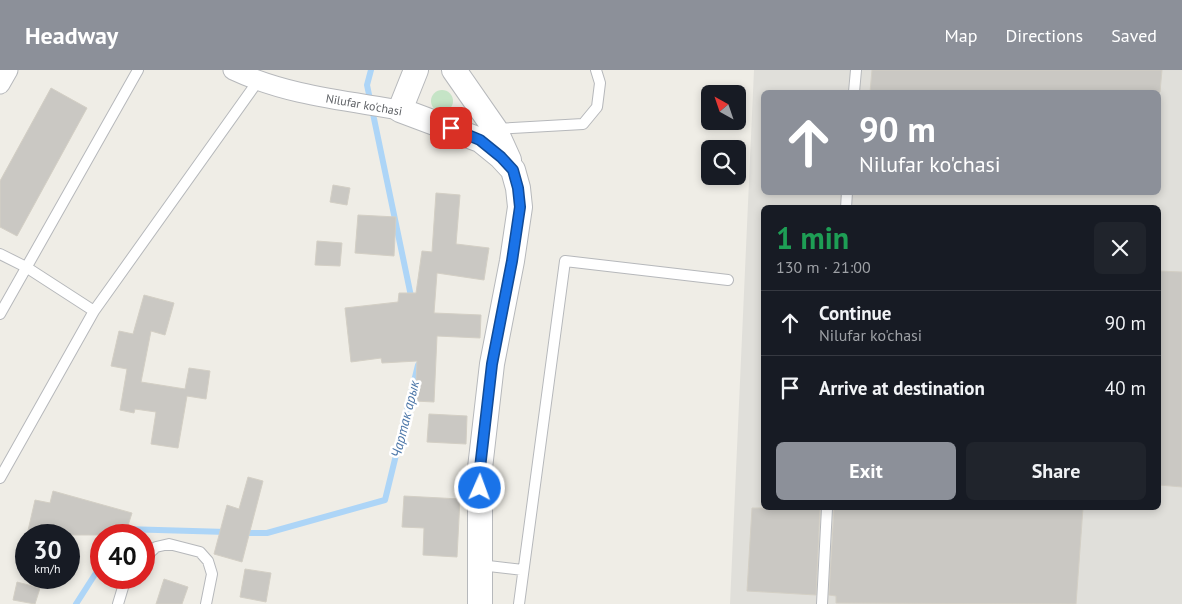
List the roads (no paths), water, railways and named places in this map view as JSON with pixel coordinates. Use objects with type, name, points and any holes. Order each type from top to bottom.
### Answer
[{"type":"street","points":[[0,84],[8,70]]},
{"type":"street","name":"Nilufar ko'chasi","points":[[233,70],[258,82],[306,94],[400,110],[480,140],[501,157],[513,170]]},
{"type":"street","points":[[400,110],[416,70]]},
{"type":"street","points":[[454,70],[494,129],[513,170],[518,188],[520,207],[512,261],[492,364],[480,468],[480,604]]},
{"type":"lane","points":[[0,314],[138,70]]},
{"type":"lane","points":[[494,129],[583,124],[597,107],[600,83],[596,70]]},
{"type":"lane","points":[[854,90],[856,70]]},
{"type":"lane","points":[[0,478],[94,311],[258,82]]},
{"type":"lane","points":[[0,254],[26,267],[94,311]]},
{"type":"lane","points":[[519,604],[565,261],[728,280]]},
{"type":"lane","points":[[822,604],[826,510]]},
{"type":"lane","points":[[155,548],[169,544],[200,552],[208,561],[212,574],[206,604]]},
{"type":"lane","points":[[480,565],[523,570]]},
{"type":"lane","points":[[118,604],[122,589]]},
{"type":"waterway","name":"Чартак арык","points":[[371,70],[367,85],[412,301]]},
{"type":"waterway","name":"Чартак арык","points":[[242,533],[267,533],[385,500],[418,365]]},
{"type":"waterway","name":"Чартак арык","points":[[155,530],[227,532]]},
{"type":"waterway","name":"Чартак арык","points":[[76,604],[90,582]]}]
